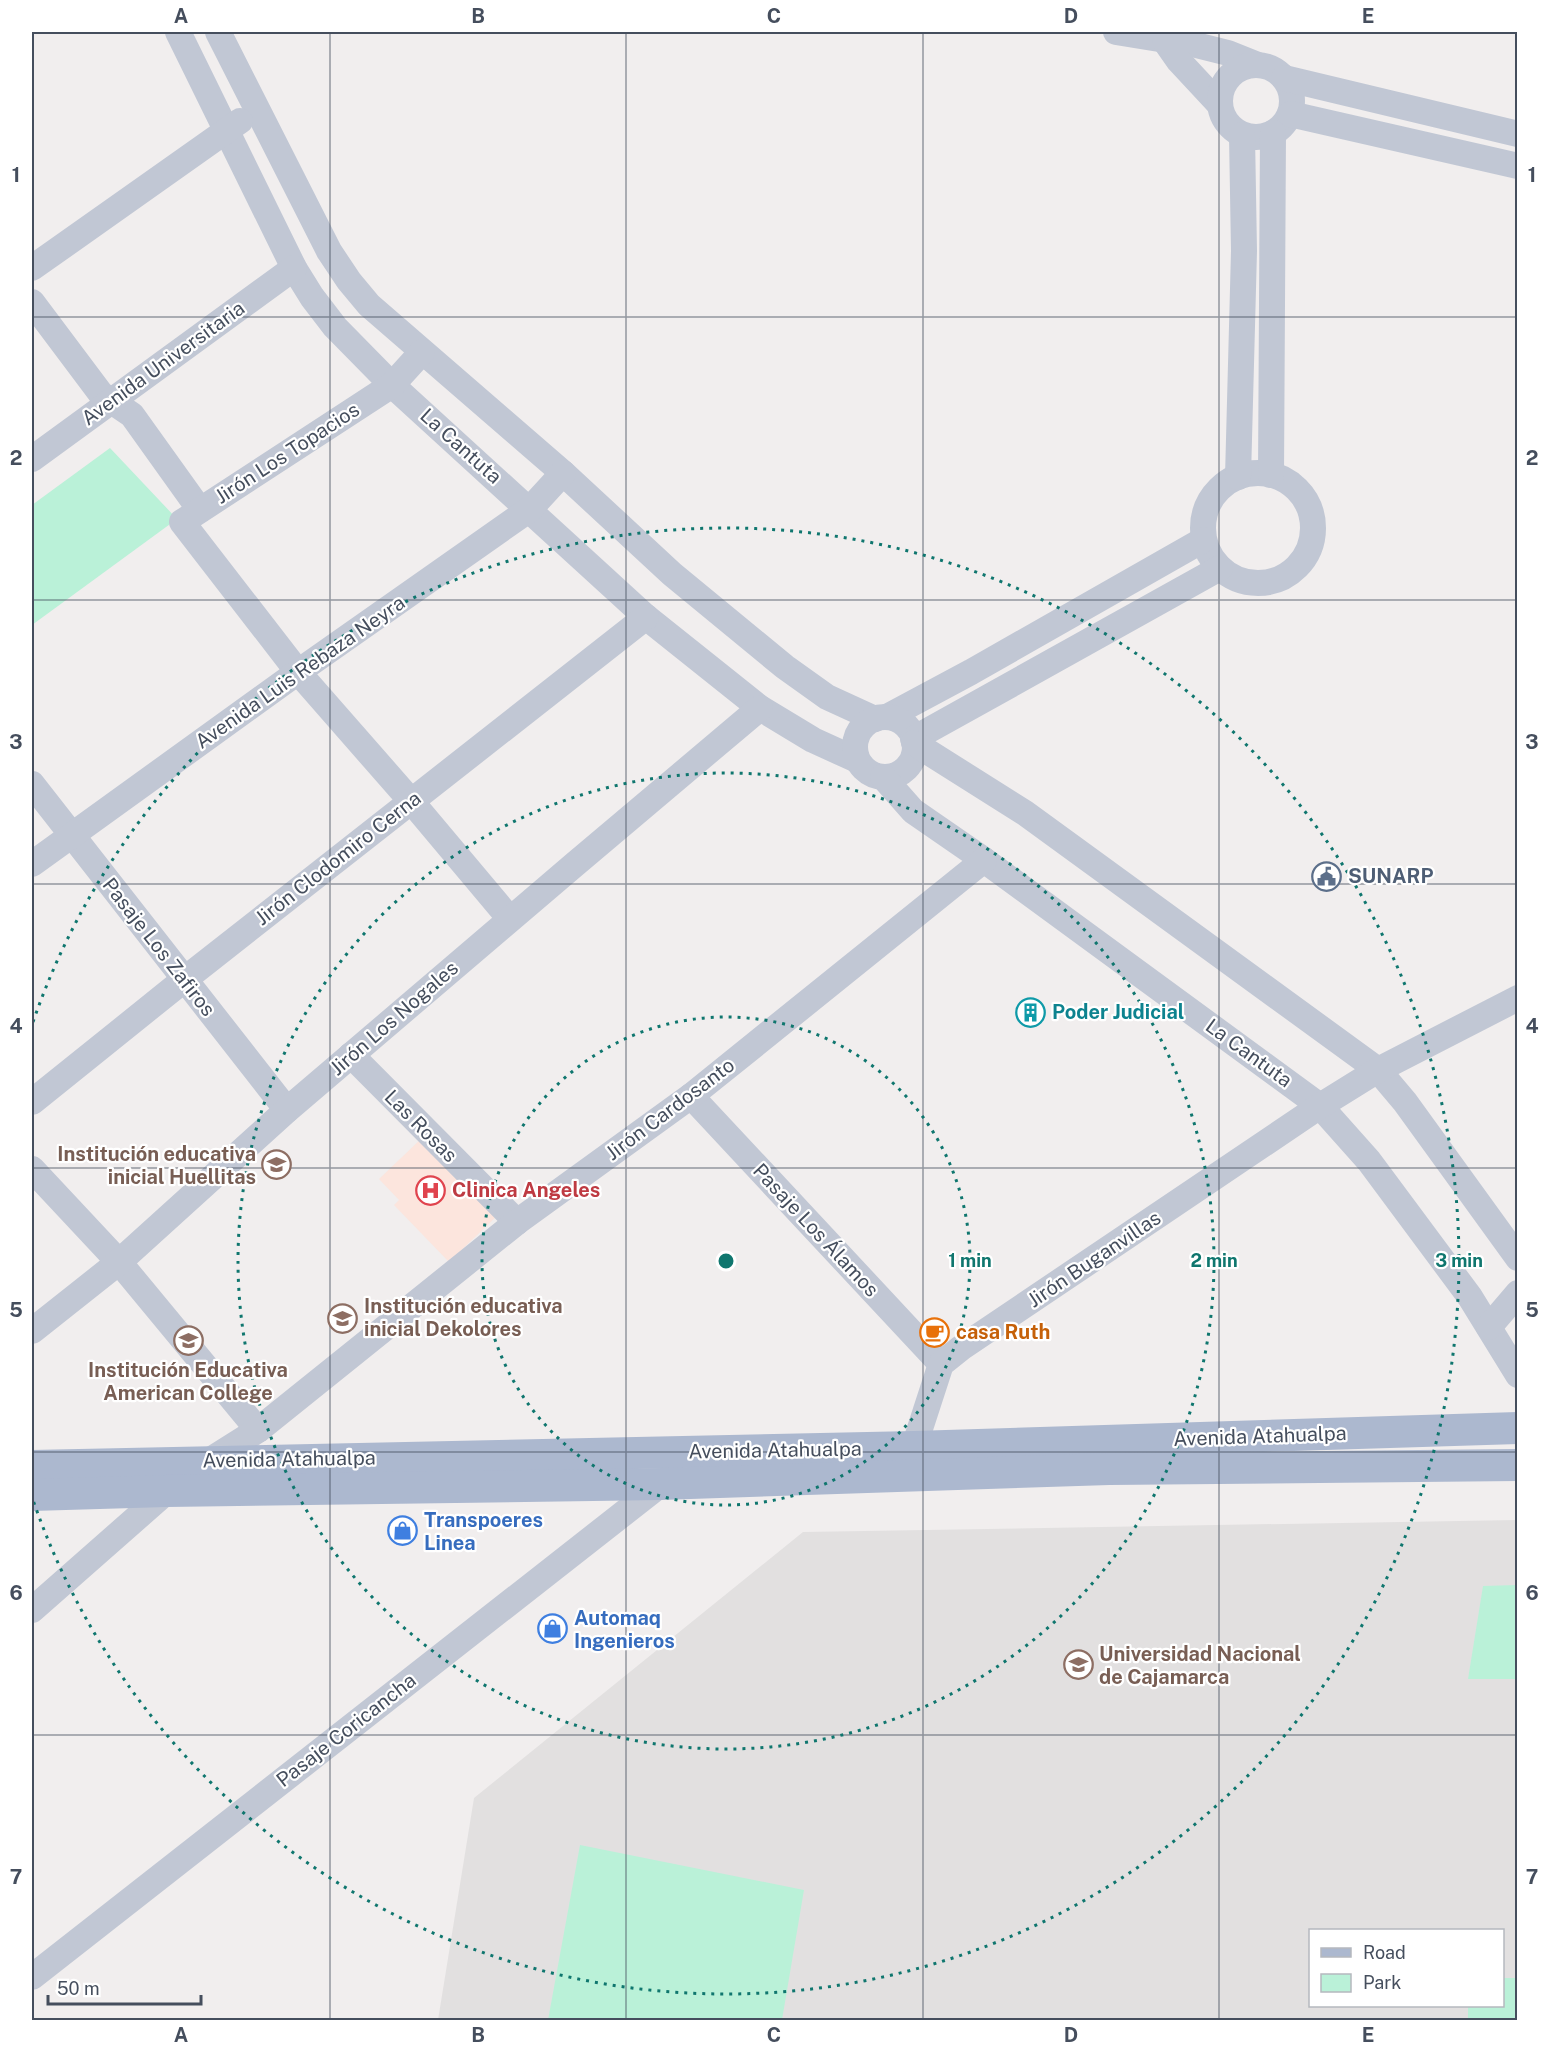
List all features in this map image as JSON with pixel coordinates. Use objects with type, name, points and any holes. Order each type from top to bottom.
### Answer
[{"type":"main road","name":"Avenida Atahualpa","points":[[32,1466],[914,1447],[1518,1428]]},
{"type":"main road","name":"Avenida Atahualpa","points":[[32,1495],[166,1491],[661,1485],[1109,1469],[1518,1465]]},
{"type":"street","name":"La Cantuta","points":[[178,32],[294,268],[335,327],[392,385],[646,617],[760,708],[813,740],[858,760],[864,769],[873,775],[883,777],[913,811],[984,860],[1320,1106],[1369,1161],[1470,1298],[1518,1375]]},
{"type":"street","points":[[218,32],[328,251],[349,282],[369,305],[562,473],[672,574],[785,667],[827,697],[881,718],[894,719],[906,726],[914,741],[914,753],[910,763],[894,776],[883,777]]},
{"type":"street","points":[[1116,32],[1213,49],[1268,67],[1284,78],[1518,134]]},
{"type":"street","points":[[1165,41],[1179,61],[1219,104],[1226,123],[1242,135],[1253,137],[1273,133],[1286,122],[1290,114],[1292,96],[1284,78]]},
{"type":"street","points":[[1219,104],[1224,84],[1230,76],[1238,69],[1258,65]]},
{"type":"street","points":[[32,268],[256,110]]},
{"type":"street","points":[[1290,114],[1518,166]]},
{"type":"street","points":[[1271,475],[1273,133]]},
{"type":"street","points":[[1238,477],[1244,251],[1242,135]]},
{"type":"street","name":"Avenida Universitaria","points":[[32,459],[294,268]]},
{"type":"street","points":[[32,302],[101,394],[132,415],[191,516],[298,672],[510,919]]},
{"type":"street","name":"Jirón Los Topacios","points":[[191,516],[392,385],[422,352]]},
{"type":"street","name":"Avenida Luis Rebaza Neyra","points":[[32,864],[298,672],[530,509],[562,473]]},
{"type":"street","points":[[1260,473],[1271,475],[1291,484],[1306,501],[1311,513],[1312,539],[1308,551],[1292,572],[1268,582],[1242,581],[1230,576],[1212,560],[1203,540],[1203,520],[1209,502],[1216,491],[1226,483],[1238,477],[1260,473]]},
{"type":"street","points":[[858,760],[855,740],[866,723],[881,718],[981,667],[1203,540]]},
{"type":"street","points":[[914,741],[1220,568]]},
{"type":"street","name":"Jirón Clodomiro Cerna","points":[[32,1102],[185,978],[646,617]]},
{"type":"street","name":"Jirón Los Nogales","points":[[32,1331],[119,1262],[287,1110],[760,708]]},
{"type":"street","points":[[914,741],[1025,813],[1378,1070],[1405,1102],[1518,1258]]},
{"type":"street","name":"Pasaje Los Zafiros","points":[[32,784],[287,1110]]},
{"type":"street","name":"Jirón Cardosanto","points":[[32,1610],[166,1491],[258,1430],[517,1222],[691,1096],[984,860]]},
{"type":"street","name":"Jirón Buganvillas","points":[[941,1364],[961,1348],[1320,1106],[1378,1070],[1518,998]]},
{"type":"street","name":"Las Rosas","points":[[351,1055],[517,1222]]},
{"type":"street","name":"Pasaje Los Álamos","points":[[691,1096],[941,1364]]},
{"type":"street","points":[[32,1169],[119,1262],[258,1430]]},
{"type":"street","points":[[1489,1327],[1518,1293]]},
{"type":"street","points":[[914,1447],[941,1364]]},
{"type":"street","name":"Pasaje Coricancha","points":[[32,1977],[661,1485]]},
{"type":"shaded area","name":"Clinica Angeles","points":[[423,1137],[498,1215],[449,1262],[394,1205],[399,1200],[379,1179]]},
{"type":"shaded area","name":"Universidad Nacional de Cajamarca","points":[[1517,1520],[1517,2020],[438,2020],[474,1798],[803,1532]]},
{"type":"green space","points":[[110,448],[177,519],[32,625],[32,505]]},
{"type":"green space","points":[[1517,1585],[1517,1679],[1468,1679],[1483,1586]]},
{"type":"green space","points":[[580,1845],[804,1890],[782,2020],[548,2020]]},
{"type":"green space","points":[[1504,1978],[1517,1978],[1517,2020],[1468,2020],[1468,2007],[1504,2007]]},
{"type":"place","name":"SUNARP","points":[[1327,876]]},
{"type":"place","name":"Poder Judicial","points":[[1031,1012]]},
{"type":"place","name":"Institución educativa inicial Huellitas","points":[[277,1165]]},
{"type":"place","name":"Clinica Angeles","points":[[431,1190]]},
{"type":"place","name":"Institución educativa inicial Dekolores","points":[[343,1318]]},
{"type":"place","name":"casa Ruth","points":[[935,1332]]},
{"type":"place","name":"Institución Educativa American College","points":[[188,1340]]},
{"type":"place","name":"Transpoeres Linea","points":[[403,1531]]},
{"type":"place","name":"Automaq Ingenieros","points":[[553,1629]]},
{"type":"place","name":"Universidad Nacional de Cajamarca","points":[[1078,1665]]}]
